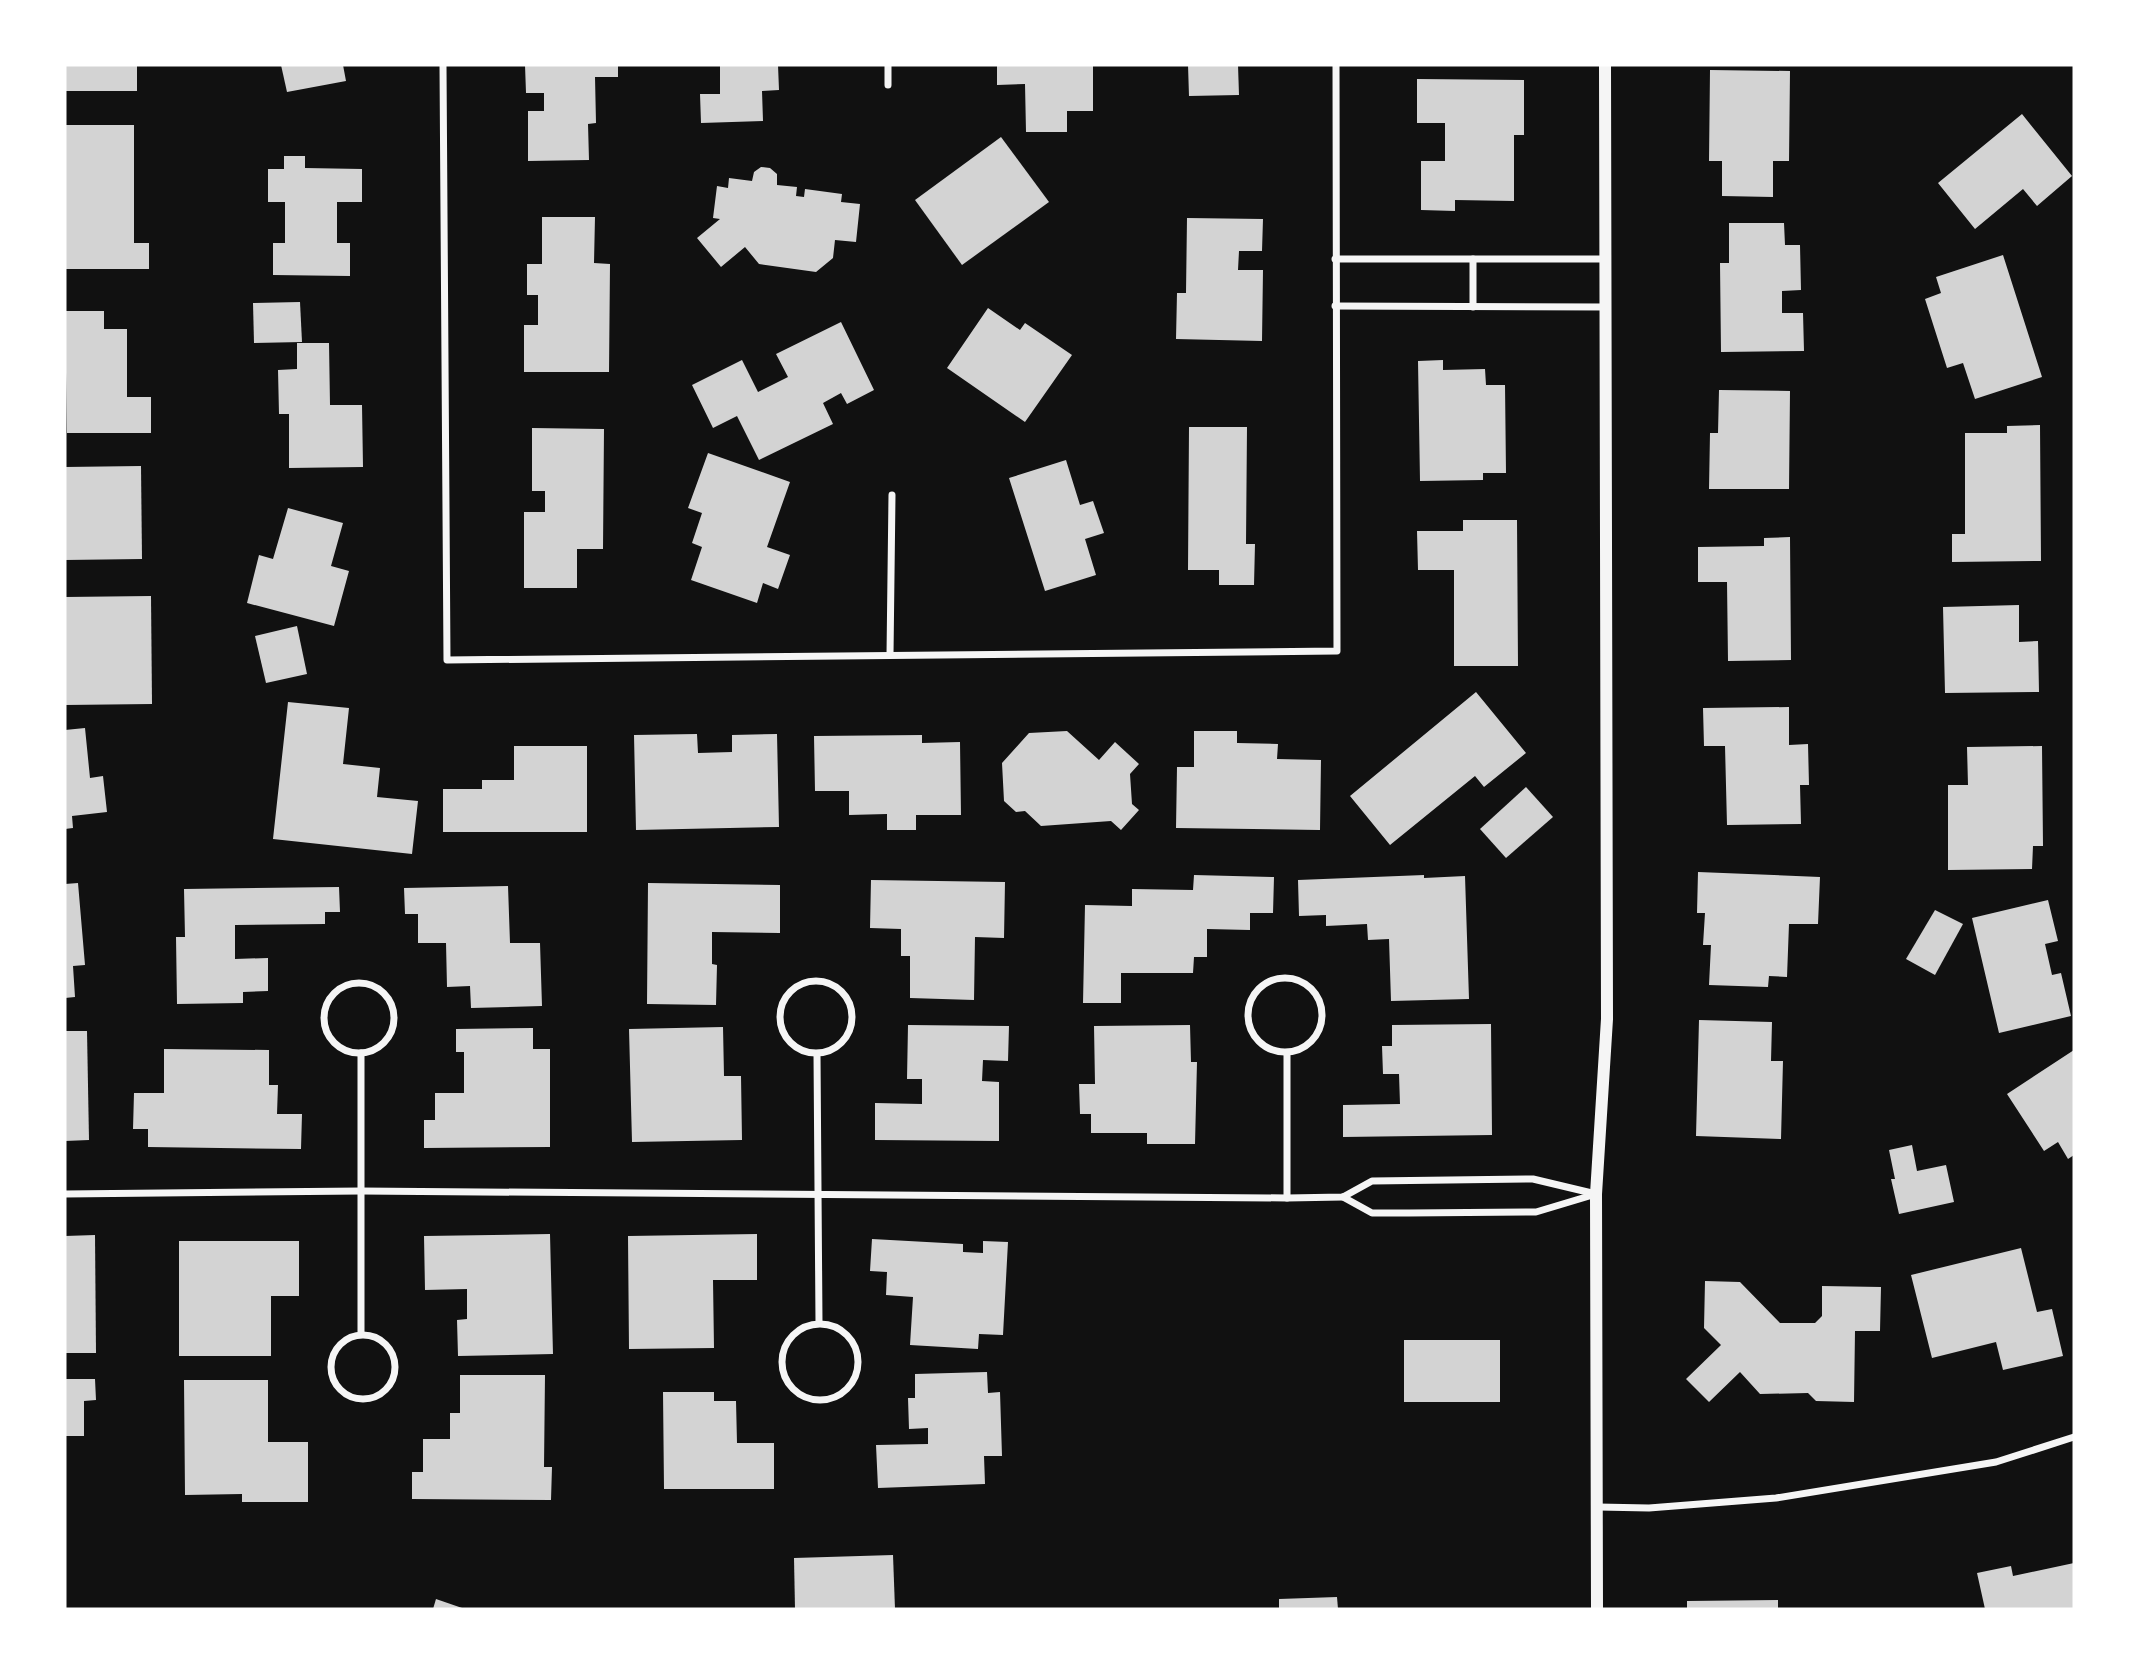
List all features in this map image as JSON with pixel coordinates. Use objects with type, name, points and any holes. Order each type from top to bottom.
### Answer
[{"type":"street","points":[[443,65],[447,660],[1337,651],[1336,65]]},
{"type":"street","points":[[888,65],[888,85]]},
{"type":"street","points":[[1597,1609],[1597,1194],[1606,1019],[1605,65]]},
{"type":"street","points":[[1335,259],[1606,259]]},
{"type":"street","points":[[1473,259],[1473,307]]},
{"type":"street","points":[[1335,306],[1606,307]]},
{"type":"street","points":[[890,655],[892,495]]},
{"type":"street","points":[[1278,978],[1291,978],[1312,989],[1322,1011],[1322,1023],[1317,1035],[1299,1050],[1287,1053],[1264,1046],[1249,1026],[1248,1013],[1257,991],[1278,978]]},
{"type":"street","points":[[817,980],[828,982],[846,995],[852,1017],[846,1038],[838,1046],[817,1054],[797,1048],[789,1041],[780,1021],[780,1012],[789,993],[797,986],[817,980]]},
{"type":"street","points":[[362,983],[373,985],[390,1001],[394,1024],[383,1044],[361,1053],[350,1052],[332,1039],[324,1018],[326,1006],[332,996],[350,984],[362,983]]},
{"type":"street","points":[[361,1053],[361,1334]]},
{"type":"street","points":[[1287,1053],[1287,1198]]},
{"type":"street","points":[[817,1054],[819,1324]]},
{"type":"street","points":[[65,1194],[361,1191],[1287,1198],[1343,1197],[1372,1181],[1533,1179],[1597,1194]]},
{"type":"street","points":[[1343,1197],[1372,1213],[1536,1212],[1597,1194]]},
{"type":"street","points":[[819,1324],[843,1331],[852,1341],[858,1366],[854,1379],[846,1389],[823,1400],[810,1399],[798,1393],[790,1386],[782,1367],[782,1356],[791,1337],[808,1325],[819,1324]]},
{"type":"street","points":[[361,1334],[381,1340],[393,1356],[395,1367],[389,1386],[381,1393],[361,1399],[342,1391],[335,1382],[331,1362],[341,1343],[361,1334]]},
{"type":"street","points":[[1598,1507],[1649,1508],[1776,1498],[1996,1462],[2074,1437]]},
{"type":"building","points":[[65,65],[137,65],[137,91],[65,91]]},
{"type":"building","points":[[281,65],[343,65],[346,81],[287,92]]},
{"type":"building","points":[[525,65],[618,65],[618,77],[595,77],[596,123],[588,124],[589,160],[528,161],[528,111],[544,111],[544,93],[526,93]]},
{"type":"building","points":[[720,65],[778,65],[779,90],[762,91],[763,121],[701,123],[700,94],[720,94]]},
{"type":"building","points":[[997,65],[1093,65],[1093,111],[1067,111],[1067,132],[1026,132],[1025,84],[997,85]]},
{"type":"building","points":[[1188,65],[1238,65],[1239,95],[1189,96]]},
{"type":"building","points":[[1710,70],[1790,71],[1789,161],[1773,161],[1773,197],[1722,196],[1722,161],[1709,161]]},
{"type":"building","points":[[1417,79],[1524,80],[1524,135],[1514,135],[1514,201],[1455,200],[1455,211],[1421,210],[1421,161],[1445,161],[1445,123],[1417,123]]},
{"type":"building","points":[[2022,114],[2072,176],[2037,206],[2023,189],[1975,229],[1938,183]]},
{"type":"building","points":[[65,125],[134,125],[134,243],[149,243],[149,269],[65,269]]},
{"type":"building","points":[[1001,137],[1049,202],[962,265],[915,200]]},
{"type":"building","points":[[284,156],[305,156],[305,168],[362,169],[362,202],[337,202],[337,243],[350,243],[350,276],[273,275],[273,243],[285,243],[285,202],[268,202],[268,169],[284,169]]},
{"type":"building","points":[[761,167],[770,168],[777,174],[777,185],[797,187],[796,196],[804,197],[805,189],[842,194],[841,202],[860,204],[856,242],[835,240],[833,258],[816,272],[759,264],[745,247],[721,267],[697,238],[720,219],[713,218],[717,186],[728,188],[729,178],[752,181],[754,172]]},
{"type":"building","points":[[542,217],[595,217],[594,263],[610,264],[609,372],[524,372],[524,325],[538,325],[538,295],[527,295],[527,264],[542,264]]},
{"type":"building","points":[[1187,218],[1263,219],[1262,251],[1239,251],[1238,270],[1263,270],[1262,341],[1176,339],[1177,293],[1186,293]]},
{"type":"building","points":[[1729,223],[1784,223],[1785,245],[1800,245],[1801,290],[1782,291],[1782,313],[1803,313],[1804,351],[1721,352],[1720,263],[1729,263]]},
{"type":"building","points":[[2003,255],[2042,377],[1975,399],[1963,363],[1947,368],[1925,299],[1941,293],[1936,277]]},
{"type":"building","points":[[300,302],[302,342],[254,343],[253,303]]},
{"type":"building","points":[[988,308],[1020,330],[1025,323],[1072,355],[1025,422],[947,368]]},
{"type":"building","points":[[65,311],[104,311],[104,329],[127,329],[127,397],[151,397],[151,433],[67,433]]},
{"type":"building","points":[[841,322],[874,390],[847,404],[841,393],[823,403],[833,424],[759,460],[737,416],[713,428],[692,385],[742,360],[758,392],[788,377],[776,354]]},
{"type":"building","points":[[297,343],[329,343],[330,405],[362,405],[363,467],[289,468],[289,414],[279,414],[278,370],[297,369]]},
{"type":"building","points":[[1443,360],[1443,370],[1485,369],[1486,385],[1505,385],[1506,473],[1483,473],[1483,480],[1420,481],[1418,361]]},
{"type":"building","points":[[1719,390],[1790,391],[1789,489],[1709,489],[1710,433],[1718,433]]},
{"type":"building","points":[[2040,425],[2041,561],[1952,562],[1952,534],[1965,534],[1965,433],[2007,433],[2007,426]]},
{"type":"building","points":[[1189,427],[1247,427],[1246,544],[1255,544],[1254,585],[1219,585],[1219,570],[1188,570]]},
{"type":"building","points":[[532,428],[604,429],[603,549],[577,549],[577,588],[524,588],[524,512],[545,512],[545,491],[532,491]]},
{"type":"building","points":[[708,453],[790,482],[767,547],[790,555],[778,589],[763,583],[757,603],[691,580],[702,547],[692,543],[702,513],[688,508]]},
{"type":"building","points":[[1066,460],[1080,505],[1093,501],[1104,533],[1085,539],[1096,575],[1045,591],[1009,478]]},
{"type":"building","points":[[141,466],[142,559],[65,560],[65,467]]},
{"type":"building","points":[[288,508],[343,523],[331,566],[349,571],[334,626],[247,603],[259,555],[273,559]]},
{"type":"building","points":[[1463,520],[1517,520],[1518,666],[1454,666],[1454,570],[1418,570],[1417,531],[1463,531]]},
{"type":"building","points":[[1790,537],[1791,660],[1728,661],[1727,582],[1698,582],[1698,547],[1764,546],[1764,538]]},
{"type":"building","points":[[151,596],[152,704],[65,705],[65,597]]},
{"type":"building","points":[[2019,605],[2019,642],[2038,641],[2039,692],[1945,693],[1943,607]]},
{"type":"building","points":[[297,626],[307,674],[266,683],[255,636]]},
{"type":"building","points":[[1476,692],[1526,753],[1484,787],[1475,776],[1390,845],[1350,796]]},
{"type":"building","points":[[288,702],[349,708],[343,764],[380,768],[377,797],[418,801],[412,854],[273,839]]},
{"type":"building","points":[[1789,707],[1789,745],[1808,744],[1809,785],[1800,785],[1801,824],[1727,825],[1725,746],[1704,746],[1703,708]]},
{"type":"building","points":[[85,728],[90,778],[103,776],[107,812],[72,816],[73,828],[65,829],[65,730]]},
{"type":"building","points":[[1067,731],[1099,760],[1115,742],[1139,764],[1130,774],[1132,804],[1139,810],[1121,830],[1111,821],[1041,826],[1025,811],[1016,812],[1004,801],[1002,763],[1029,733]]},
{"type":"building","points":[[1194,731],[1237,731],[1237,743],[1278,744],[1277,759],[1321,760],[1320,830],[1176,828],[1177,767],[1194,767]]},
{"type":"building","points":[[697,734],[698,753],[732,752],[732,735],[777,734],[779,827],[636,830],[634,735]]},
{"type":"building","points":[[922,735],[922,743],[960,742],[961,815],[916,815],[916,830],[887,830],[887,814],[849,815],[849,791],[815,791],[814,736]]},
{"type":"building","points":[[514,746],[587,746],[587,832],[443,832],[443,789],[482,789],[482,780],[514,780]]},
{"type":"building","points":[[2042,746],[2043,846],[2033,846],[2032,869],[1948,870],[1948,785],[1968,785],[1967,747]]},
{"type":"building","points":[[1526,787],[1553,817],[1506,858],[1480,829]]},
{"type":"building","points":[[1698,872],[1820,877],[1818,924],[1789,924],[1787,977],[1769,976],[1768,987],[1709,985],[1711,945],[1703,945],[1705,913],[1697,913]]},
{"type":"building","points":[[1194,875],[1274,877],[1273,913],[1250,913],[1250,930],[1207,929],[1207,957],[1194,957],[1193,973],[1121,973],[1121,1003],[1083,1003],[1085,905],[1132,906],[1132,889],[1193,890]]},
{"type":"building","points":[[1424,875],[1424,878],[1465,876],[1469,999],[1391,1001],[1389,939],[1368,940],[1367,924],[1326,926],[1326,915],[1299,916],[1298,880]]},
{"type":"building","points":[[871,880],[1005,882],[1004,938],[975,937],[974,1000],[910,998],[910,956],[901,956],[901,929],[870,928]]},
{"type":"building","points":[[78,883],[85,965],[73,966],[75,997],[65,998],[65,884]]},
{"type":"building","points":[[648,883],[780,885],[780,933],[712,932],[712,964],[717,965],[716,1005],[647,1004]]},
{"type":"building","points":[[508,886],[510,943],[540,943],[542,1006],[471,1008],[470,986],[447,987],[446,943],[418,943],[418,914],[405,914],[404,888]]},
{"type":"building","points":[[339,887],[340,912],[325,912],[325,924],[235,925],[235,959],[268,958],[268,991],[243,992],[243,1003],[177,1004],[176,937],[185,937],[184,889]]},
{"type":"building","points":[[2048,900],[2058,941],[2045,944],[2052,975],[2061,973],[2071,1016],[1999,1033],[1972,918]]},
{"type":"building","points":[[1935,910],[1963,924],[1935,975],[1906,959]]},
{"type":"building","points":[[1699,1020],[1772,1022],[1771,1061],[1783,1061],[1781,1139],[1696,1136]]},
{"type":"building","points":[[1491,1024],[1492,1135],[1343,1137],[1343,1105],[1400,1104],[1399,1074],[1383,1074],[1382,1046],[1392,1046],[1392,1025]]},
{"type":"building","points":[[908,1025],[1009,1026],[1008,1061],[983,1060],[982,1081],[999,1082],[999,1141],[875,1140],[875,1103],[922,1104],[922,1079],[907,1079]]},
{"type":"building","points":[[1190,1025],[1191,1062],[1197,1062],[1195,1144],[1147,1144],[1147,1133],[1091,1133],[1091,1114],[1080,1114],[1079,1084],[1095,1084],[1094,1026]]},
{"type":"building","points":[[723,1027],[724,1076],[741,1076],[742,1140],[632,1142],[629,1029]]},
{"type":"building","points":[[533,1028],[533,1049],[550,1049],[550,1147],[424,1148],[424,1120],[435,1120],[435,1093],[464,1093],[464,1052],[456,1052],[456,1029]]},
{"type":"building","points":[[65,1031],[87,1031],[89,1140],[65,1141]]},
{"type":"building","points":[[164,1049],[269,1050],[269,1085],[278,1085],[277,1114],[302,1114],[301,1149],[148,1147],[148,1129],[133,1129],[134,1093],[164,1093]]},
{"type":"building","points":[[2074,1050],[2074,1155],[2068,1159],[2058,1142],[2044,1151],[2007,1094]]},
{"type":"building","points":[[1912,1145],[1917,1171],[1946,1165],[1954,1202],[1899,1214],[1891,1179],[1895,1179],[1889,1150]]},
{"type":"building","points":[[550,1234],[553,1354],[458,1356],[457,1320],[467,1319],[467,1289],[425,1290],[424,1236]]},
{"type":"building","points":[[757,1234],[757,1280],[713,1280],[714,1348],[629,1349],[628,1236]]},
{"type":"building","points":[[95,1235],[96,1353],[65,1353],[65,1236]]},
{"type":"building","points":[[872,1239],[963,1244],[963,1252],[983,1253],[983,1241],[1008,1242],[1003,1335],[979,1334],[978,1349],[910,1345],[913,1297],[886,1295],[887,1272],[870,1271]]},
{"type":"building","points":[[179,1241],[299,1241],[299,1296],[271,1296],[271,1356],[179,1356]]},
{"type":"building","points":[[2021,1248],[2037,1312],[2052,1309],[2063,1356],[2003,1370],[1996,1342],[1932,1358],[1911,1275]]},
{"type":"building","points":[[1705,1281],[1740,1282],[1780,1323],[1815,1323],[1822,1316],[1822,1286],[1881,1287],[1880,1331],[1855,1331],[1854,1402],[1816,1401],[1808,1393],[1760,1394],[1740,1372],[1709,1402],[1686,1379],[1721,1345],[1704,1328]]},
{"type":"building","points":[[1404,1340],[1500,1340],[1500,1402],[1404,1402]]},
{"type":"building","points":[[987,1372],[988,1393],[1000,1392],[1002,1456],[984,1456],[985,1484],[878,1488],[876,1445],[928,1444],[928,1428],[909,1429],[908,1398],[915,1398],[915,1374]]},
{"type":"building","points":[[460,1375],[545,1375],[544,1467],[552,1467],[551,1500],[412,1499],[412,1472],[423,1472],[423,1439],[450,1439],[450,1413],[460,1413]]},
{"type":"building","points":[[65,1379],[95,1379],[96,1400],[84,1401],[84,1436],[65,1436]]},
{"type":"building","points":[[184,1380],[268,1380],[268,1442],[308,1442],[308,1502],[242,1502],[242,1494],[185,1495]]},
{"type":"building","points":[[663,1392],[714,1392],[714,1401],[736,1401],[737,1443],[774,1443],[774,1489],[664,1489]]},
{"type":"building","points":[[893,1555],[895,1609],[795,1609],[794,1558]]},
{"type":"building","points":[[2074,1563],[2074,1609],[1985,1609],[1977,1573],[2011,1566],[2013,1576]]},
{"type":"building","points":[[1337,1597],[1338,1609],[1279,1609],[1279,1599]]},
{"type":"building","points":[[436,1599],[465,1609],[433,1609]]},
{"type":"building","points":[[1778,1600],[1778,1609],[1687,1609],[1687,1601]]}]
